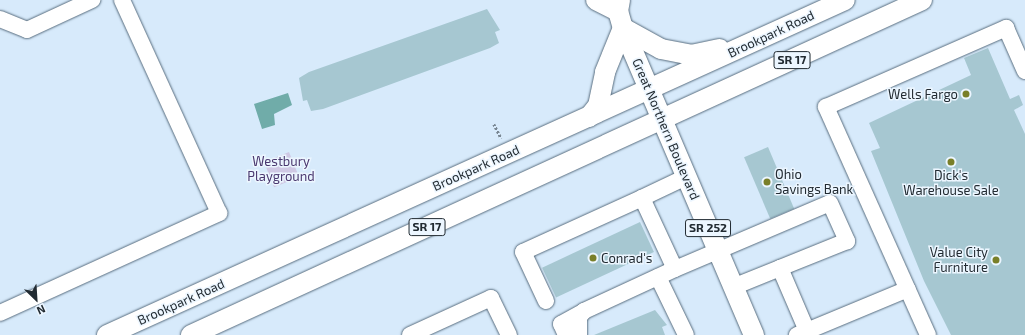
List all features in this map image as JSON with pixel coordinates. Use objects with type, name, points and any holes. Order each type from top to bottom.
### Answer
[{"type":"main road","points":[[596,0],[620,13],[661,49],[691,54],[760,40]]},
{"type":"main road","name":"Brookpark Road","points":[[107,335],[760,40],[845,0]]},
{"type":"main road","name":"SR 17","points":[[191,335],[922,0]]},
{"type":"main road","points":[[589,117],[598,106],[620,13]]},
{"type":"main road","name":"Great Northern Boulevard","points":[[620,13],[662,120],[754,335]]},
{"type":"lane","points":[[0,19],[27,30],[92,0]]},
{"type":"lane","points":[[0,313],[219,213],[122,0]]},
{"type":"lane","points":[[928,335],[826,107],[1006,28],[1025,71]]},
{"type":"lane","points":[[546,301],[523,252],[686,177]]},
{"type":"lane","points":[[642,198],[675,269]]},
{"type":"lane","points":[[566,335],[561,324],[584,311],[717,250],[830,203],[846,241],[733,287]]},
{"type":"lane","points":[[780,268],[804,334],[908,289]]},
{"type":"lane","points":[[658,277],[684,334]]},
{"type":"lane","points":[[410,335],[491,298],[509,335]]},
{"type":"lane","points":[[579,335],[579,318],[584,311]]},
{"type":"green space","name":"Westbury Playground","points":[[289,152],[299,177],[274,187],[264,162]]},
{"type":"shaded area","points":[[288,93],[292,105],[274,114],[275,125],[262,129],[254,104]]},
{"type":"building","points":[[487,9],[500,30],[495,32],[499,43],[490,48],[323,109],[311,111],[307,100],[303,101],[299,78],[309,72]]},
{"type":"building","points":[[988,48],[1010,99],[1019,95],[1023,105],[1014,110],[1025,134],[1025,335],[951,335],[924,281],[871,151],[880,148],[869,123],[971,75],[964,58]]},
{"type":"building","points":[[768,147],[794,209],[770,219],[744,157]]},
{"type":"building","points":[[640,222],[654,252],[556,298],[542,268]]},
{"type":"building","points":[[655,310],[667,325],[662,327],[665,335],[594,335]]},
{"type":"place","name":"Wells Fargo","points":[[966,94]]},
{"type":"place","name":"Dick's Warehouse Sale","points":[[951,162]]},
{"type":"place","name":"Ohio Savings Bank","points":[[767,182]]},
{"type":"place","name":"Conrad's","points":[[593,258]]},
{"type":"place","name":"Value City Furniture","points":[[996,260]]}]
